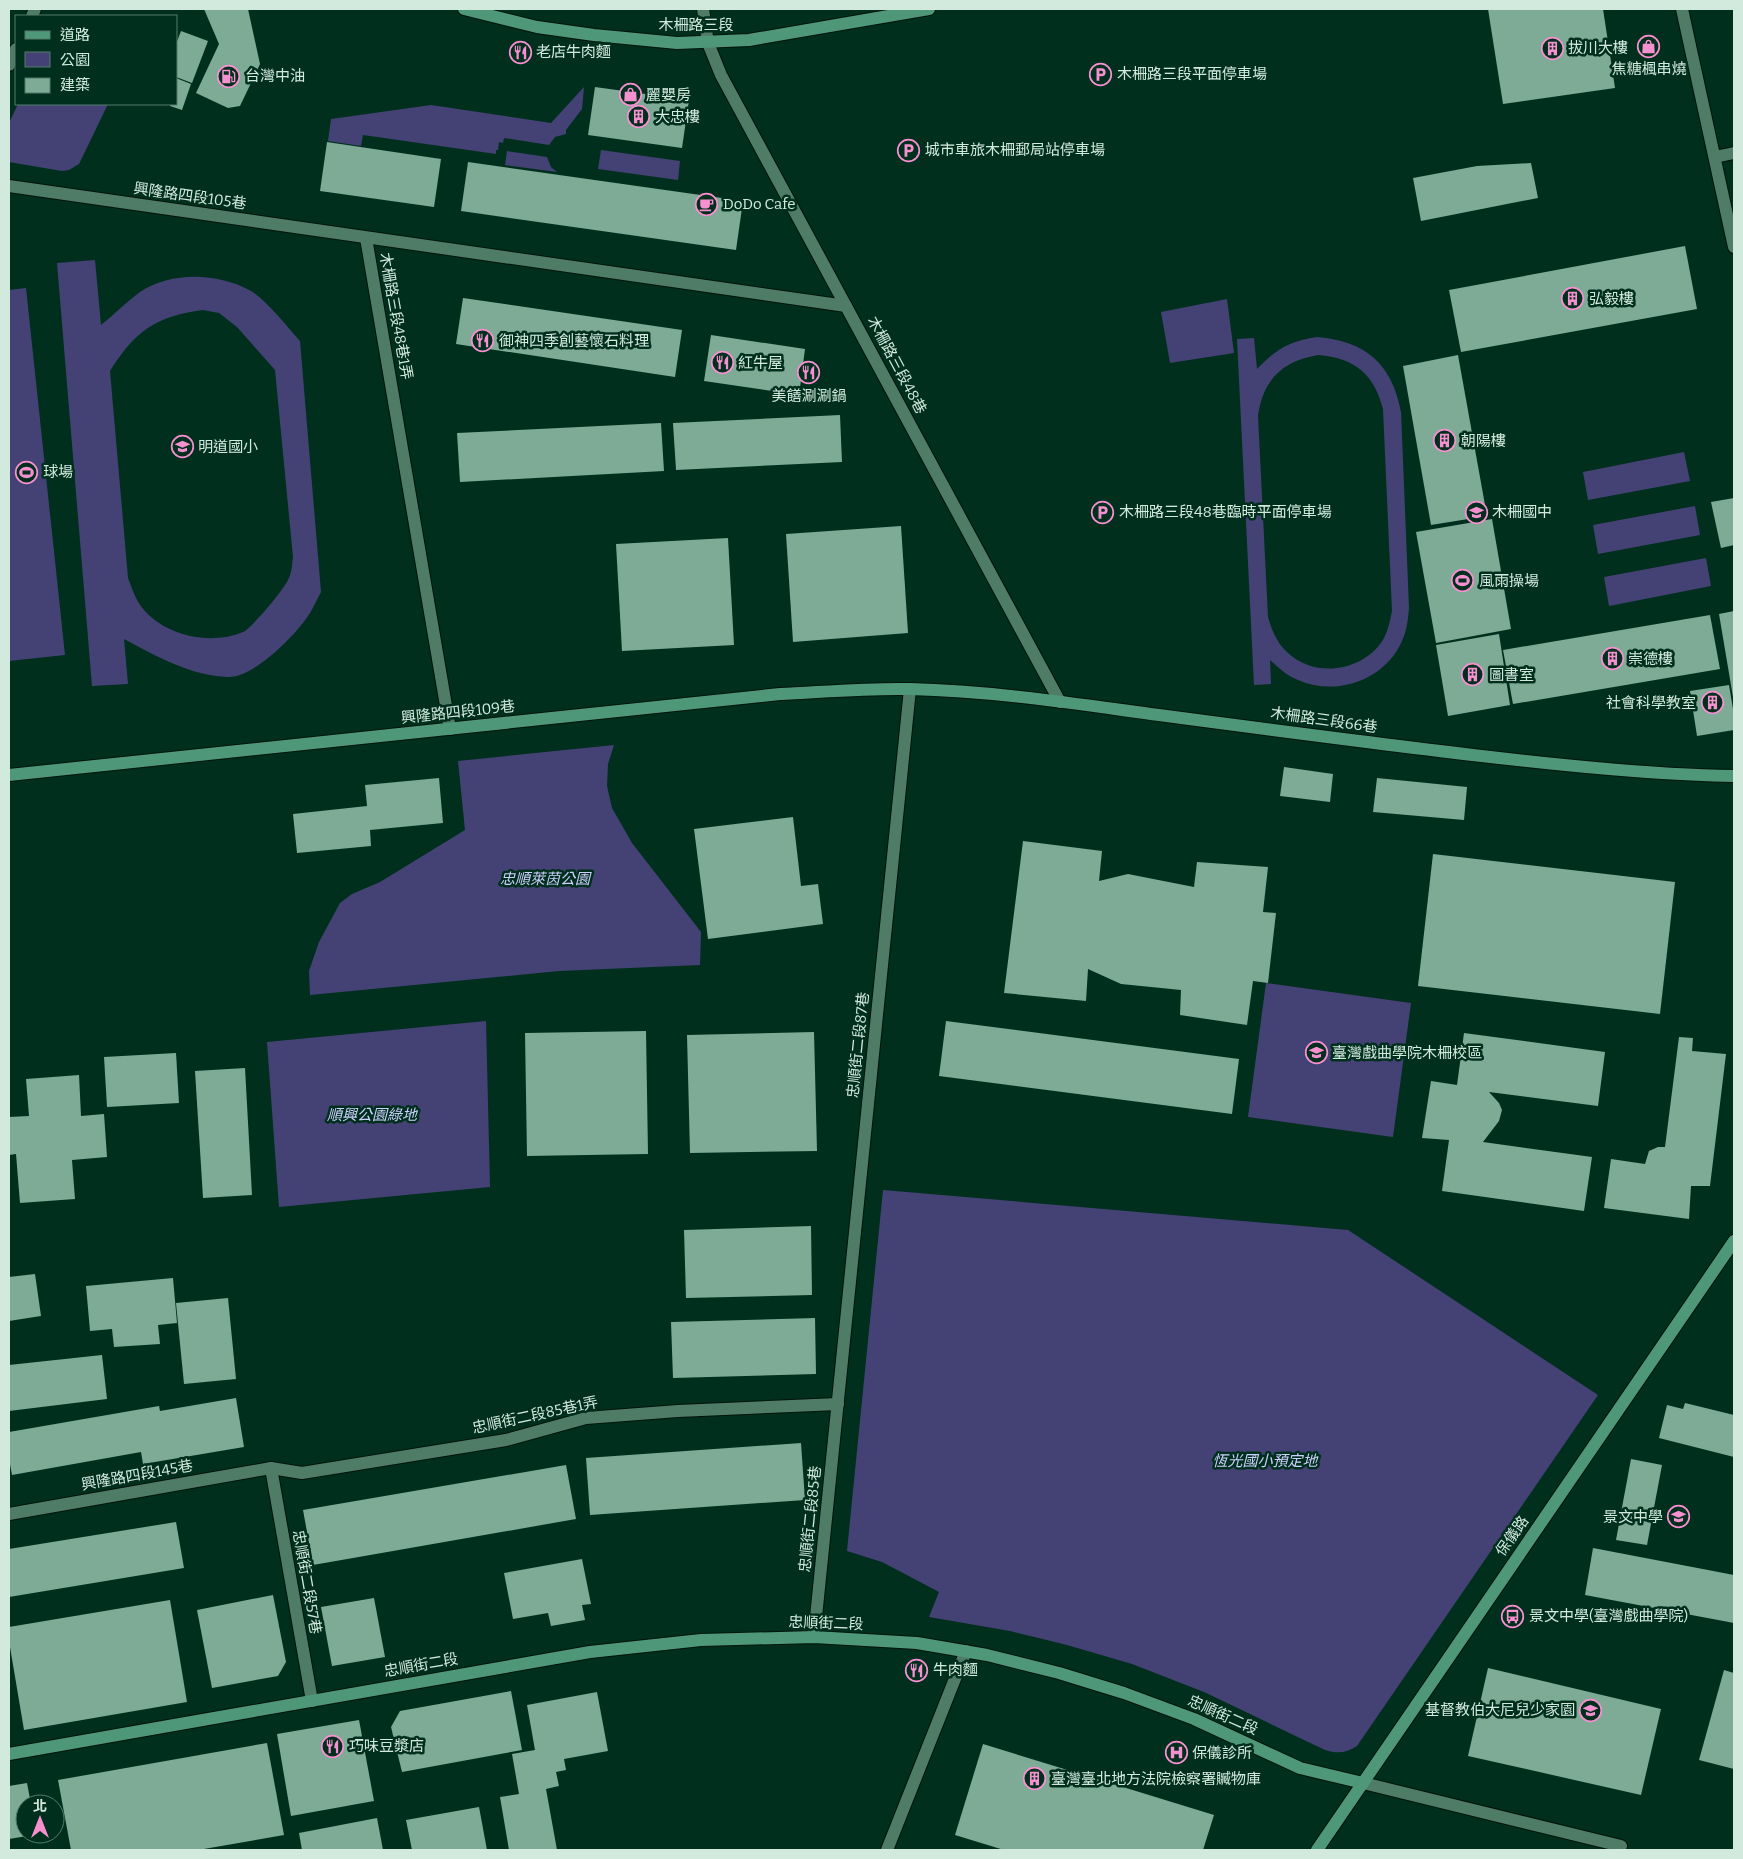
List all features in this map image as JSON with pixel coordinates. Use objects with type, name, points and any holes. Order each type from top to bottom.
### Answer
[{"type":"street","name":"木柵路三段","points":[[464,9],[537,26],[594,35],[677,43],[748,40],[929,9]]},
{"type":"street","name":"木柵路三段48巷","points":[[703,9],[708,43],[720,74],[1060,702]]},
{"type":"street","points":[[1682,9],[1734,247]]},
{"type":"street","points":[[9,65],[15,51]]},
{"type":"street","points":[[1715,157],[1734,153]]},
{"type":"street","name":"興隆路四段105巷","points":[[9,186],[366,238]]},
{"type":"street","name":"木柵路三段48巷1弄","points":[[450,729],[366,238],[846,306]]},
{"type":"street","name":"興隆路四段109巷","points":[[9,775],[780,694],[910,689]]},
{"type":"street","name":"木柵路三段66巷","points":[[910,689],[1060,702],[1417,749],[1549,764],[1700,776],[1734,776]]},
{"type":"street","name":"忠順街二段87巷","points":[[838,1404],[910,689]]},
{"type":"street","name":"保儀路","points":[[1316,1850],[1734,1241]]},
{"type":"street","name":"忠順街二段85巷1弄","points":[[271,1468],[302,1473],[506,1440],[586,1418],[678,1411],[838,1404]]},
{"type":"street","name":"忠順街二段85巷","points":[[814,1637],[838,1404]]},
{"type":"street","name":"興隆路四段145巷","points":[[9,1514],[271,1468]]},
{"type":"street","name":"忠順街二段57巷","points":[[271,1468],[312,1701]]},
{"type":"street","name":"忠順街二段","points":[[9,1754],[590,1652],[701,1640],[814,1637],[917,1643],[966,1651],[1059,1673],[1124,1693],[1194,1719],[1300,1768],[1621,1846]]},
{"type":"street","points":[[887,1850],[966,1651]]},
{"type":"green space","points":[[584,87],[582,109],[566,130],[566,134],[555,137],[549,145],[504,138],[503,143],[499,142],[496,154],[363,135],[361,146],[328,141],[331,119],[431,105],[551,123]]},
{"type":"green space","points":[[18,105],[108,105],[79,164],[69,170],[62,171],[9,162],[9,123]]},
{"type":"green space","points":[[601,150],[680,161],[678,180],[598,169]]},
{"type":"green space","points":[[507,151],[547,157],[551,167],[557,172],[505,165]]},
{"type":"green space","points":[[95,260],[101,325],[140,292],[153,285],[166,280],[180,278],[210,278],[238,285],[257,295],[300,341],[321,592],[308,616],[282,646],[260,664],[238,676],[214,676],[187,669],[124,639],[128,684],[92,686],[57,263]],"holes":[[[203,310],[219,313],[237,327],[275,370],[293,557],[292,568],[285,585],[253,623],[243,632],[214,638],[184,634],[170,629],[146,612],[133,592],[128,578],[110,371],[128,345],[148,328],[160,321],[172,316]]]},
{"type":"green space","name":"球場","points":[[26,288],[65,655],[9,661],[9,290]]},
{"type":"green space","points":[[1227,299],[1234,353],[1170,363],[1161,312]]},
{"type":"green space","points":[[1317,337],[1334,339],[1363,350],[1383,368],[1397,395],[1401,412],[1408,620],[1404,637],[1394,655],[1372,675],[1358,682],[1328,687],[1313,685],[1290,676],[1270,660],[1271,684],[1254,685],[1237,339],[1254,338],[1257,369],[1284,347]],"holes":[[[1318,355],[1352,364],[1361,370],[1374,386],[1383,409],[1392,611],[1385,637],[1374,651],[1352,665],[1338,668],[1312,666],[1299,661],[1281,645],[1271,627],[1268,617],[1258,416],[1264,392],[1276,374],[1294,362],[1305,358]]]},
{"type":"green space","points":[[1684,452],[1690,481],[1588,500],[1583,472]]},
{"type":"green space","points":[[1695,506],[1700,535],[1598,554],[1593,525]]},
{"type":"green space","points":[[1706,558],[1711,586],[1609,606],[1604,577]]},
{"type":"green space","name":"忠順萊茵公園","points":[[614,745],[608,764],[607,786],[612,808],[632,843],[701,932],[700,965],[559,971],[310,995],[309,971],[319,942],[340,903],[352,894],[380,882],[465,830],[458,761]]},
{"type":"green space","points":[[1266,983],[1411,1003],[1393,1137],[1248,1117]]},
{"type":"green space","name":"順興公園綠地","points":[[486,1021],[490,1187],[279,1207],[267,1042]]},
{"type":"green space","name":"恆光國小預定地","points":[[883,1190],[1348,1230],[1598,1395],[1357,1746],[1342,1752],[1325,1750],[1204,1692],[1132,1664],[1010,1631],[929,1617],[939,1592],[882,1562],[847,1551]]},
{"type":"building","points":[[204,9],[248,9],[260,64],[240,106],[228,108],[196,93],[219,44]]},
{"type":"building","name":"拔川大樓","points":[[1488,9],[1603,9],[1615,88],[1503,104]]},
{"type":"building","points":[[181,31],[208,41],[192,83],[178,78],[178,39]]},
{"type":"building","points":[[178,79],[191,84],[182,110],[170,106],[178,105]]},
{"type":"building","name":"大忠樓","points":[[595,87],[689,100],[682,148],[588,135]]},
{"type":"building","points":[[327,142],[441,159],[434,207],[320,191]]},
{"type":"building","points":[[468,162],[743,201],[736,250],[461,211]]},
{"type":"building","points":[[1531,163],[1538,198],[1421,221],[1413,178],[1477,166]]},
{"type":"building","name":"弘毅樓","points":[[1685,246],[1697,309],[1461,352],[1449,290]]},
{"type":"building","points":[[463,298],[682,330],[675,377],[456,344]]},
{"type":"building","points":[[711,335],[805,349],[799,395],[704,381]]},
{"type":"building","name":"朝陽樓","points":[[1458,355],[1487,516],[1431,525],[1403,366]]},
{"type":"building","points":[[840,415],[842,462],[676,470],[673,423]]},
{"type":"building","points":[[661,423],[664,471],[460,482],[457,433]]},
{"type":"building","points":[[1734,498],[1734,545],[1721,548],[1711,502]]},
{"type":"building","name":"風雨操場","points":[[1492,519],[1511,629],[1436,643],[1416,532]]},
{"type":"building","points":[[901,526],[908,633],[793,642],[786,534]]},
{"type":"building","points":[[728,538],[734,645],[622,651],[616,544]]},
{"type":"building","points":[[1734,611],[1734,697],[1733,697],[1719,614]]},
{"type":"building","name":"崇德樓","points":[[1710,615],[1720,669],[1513,704],[1503,650]]},
{"type":"building","name":"圖書室","points":[[1499,634],[1510,705],[1448,716],[1436,645]]},
{"type":"building","name":"社會科學教室","points":[[1729,685],[1734,715],[1734,730],[1697,736],[1690,691]]},
{"type":"building","points":[[1284,767],[1333,774],[1330,802],[1280,796]]},
{"type":"building","points":[[439,778],[443,823],[370,830],[371,846],[297,853],[293,814],[367,806],[365,785]]},
{"type":"building","points":[[1377,778],[1467,787],[1464,820],[1373,812]]},
{"type":"building","points":[[793,817],[801,886],[818,884],[823,924],[708,939],[694,829]]},
{"type":"building","points":[[1023,841],[1102,851],[1099,881],[1128,874],[1194,887],[1197,862],[1268,867],[1263,912],[1276,913],[1268,983],[1253,981],[1247,1025],[1180,1015],[1181,990],[1121,984],[1088,969],[1086,1001],[1004,993]]},
{"type":"building","points":[[1433,854],[1675,882],[1660,1014],[1418,986]]},
{"type":"building","points":[[946,1021],[1239,1059],[1232,1114],[939,1076]]},
{"type":"building","points":[[646,1031],[648,1154],[527,1156],[525,1033]]},
{"type":"building","points":[[814,1032],[817,1151],[690,1153],[687,1035]]},
{"type":"building","points":[[1464,1033],[1605,1052],[1598,1106],[1489,1092],[1499,1103],[1502,1110],[1499,1121],[1483,1142],[1592,1157],[1584,1211],[1442,1191],[1449,1140],[1422,1138],[1431,1081],[1457,1085]]},
{"type":"building","points":[[1679,1037],[1693,1038],[1692,1051],[1726,1054],[1710,1186],[1691,1186],[1689,1219],[1604,1208],[1611,1159],[1645,1164],[1649,1151],[1658,1147],[1665,1147]]},
{"type":"building","points":[[176,1053],[179,1103],[107,1107],[104,1057]]},
{"type":"building","points":[[245,1068],[252,1195],[203,1198],[195,1071]]},
{"type":"building","points":[[79,1075],[81,1116],[104,1114],[107,1157],[72,1160],[75,1199],[20,1203],[16,1154],[9,1155],[9,1117],[29,1116],[26,1079]]},
{"type":"building","points":[[811,1226],[812,1295],[686,1298],[684,1230]]},
{"type":"building","points":[[35,1274],[41,1316],[9,1321],[9,1277]]},
{"type":"building","points":[[173,1278],[177,1323],[158,1325],[160,1344],[114,1347],[112,1329],[90,1331],[86,1286]]},
{"type":"building","points":[[228,1298],[236,1379],[184,1384],[176,1303]]},
{"type":"building","points":[[815,1318],[816,1374],[673,1378],[671,1322]]},
{"type":"building","points":[[102,1355],[107,1399],[9,1411],[9,1365]]},
{"type":"building","points":[[236,1398],[244,1447],[143,1464],[141,1452],[12,1475],[9,1459],[9,1432],[159,1406],[160,1411]]},
{"type":"building","points":[[1685,1403],[1734,1415],[1734,1457],[1659,1438],[1667,1405],[1683,1409]]},
{"type":"building","points":[[801,1443],[805,1500],[590,1515],[586,1458]]},
{"type":"building","points":[[1631,1459],[1662,1465],[1647,1545],[1616,1540]]},
{"type":"building","points":[[566,1465],[576,1519],[313,1565],[303,1510]]},
{"type":"building","points":[[176,1522],[184,1568],[9,1597],[9,1549]]},
{"type":"building","points":[[1593,1548],[1734,1575],[1734,1623],[1585,1595]]},
{"type":"building","points":[[582,1559],[591,1604],[582,1605],[585,1620],[551,1626],[548,1613],[513,1619],[504,1573]]},
{"type":"building","points":[[273,1595],[286,1662],[278,1676],[212,1688],[197,1610]]},
{"type":"building","points":[[374,1598],[385,1657],[332,1666],[321,1607]]},
{"type":"building","points":[[170,1600],[187,1702],[24,1730],[9,1641],[9,1627]]},
{"type":"building","points":[[1488,1668],[1661,1709],[1641,1795],[1468,1756]]},
{"type":"building","points":[[1724,1670],[1734,1673],[1734,1769],[1699,1760]]},
{"type":"building","points":[[511,1691],[522,1750],[402,1772],[391,1727],[400,1711]]},
{"type":"building","points":[[597,1692],[608,1751],[564,1759],[566,1770],[556,1772],[559,1786],[546,1789],[557,1850],[509,1850],[500,1797],[519,1794],[512,1754],[535,1750],[527,1705]]},
{"type":"building","points":[[359,1720],[374,1801],[291,1816],[277,1734]]},
{"type":"building","points":[[267,1743],[284,1835],[198,1850],[71,1850],[65,1818],[65,1794],[61,1794],[58,1780]]},
{"type":"building","name":"臺灣臺北地方法院檢察署贓物庫","points":[[983,1744],[1214,1815],[1203,1850],[1004,1850],[955,1835]]},
{"type":"building","points":[[27,1783],[29,1794],[15,1794],[15,1838],[9,1839],[9,1786]]},
{"type":"building","points":[[479,1807],[487,1850],[412,1850],[406,1820]]},
{"type":"building","points":[[377,1818],[383,1850],[302,1850],[299,1833]]},
{"type":"place","name":"焦糖楓串燒","points":[[1649,46]]},
{"type":"place","name":"拔川大樓","points":[[1552,48]]},
{"type":"place","name":"老店牛肉麵","points":[[520,52]]},
{"type":"place","name":"木柵路三段平面停車場","points":[[1101,74]]},
{"type":"place","name":"台灣中油","points":[[229,76]]},
{"type":"place","name":"麗嬰房","points":[[630,95]]},
{"type":"place","name":"大忠樓","points":[[639,117]]},
{"type":"place","name":"城市車旅木柵郵局站停車場","points":[[909,150]]},
{"type":"place","name":"DoDo Cafe","points":[[707,204]]},
{"type":"place","name":"弘毅樓","points":[[1573,299]]},
{"type":"place","name":"御神四季創藝懷石料理","points":[[483,341]]},
{"type":"place","name":"紅牛屋","points":[[722,363]]},
{"type":"place","name":"美饍涮涮鍋","points":[[809,373]]},
{"type":"place","name":"朝陽樓","points":[[1445,441]]},
{"type":"place","name":"明道國小","points":[[182,447]]},
{"type":"place","name":"球場","points":[[27,472]]},
{"type":"place","name":"木柵路三段48巷臨時平面停車場","points":[[1103,512]]},
{"type":"place","name":"木柵國中","points":[[1476,512]]},
{"type":"place","name":"風雨操場","points":[[1463,581]]},
{"type":"place","name":"崇德樓","points":[[1612,659]]},
{"type":"place","name":"圖書室","points":[[1473,675]]},
{"type":"place","name":"社會科學教室","points":[[1712,703]]},
{"type":"place","name":"臺灣戲曲學院木柵校區","points":[[1316,1053]]},
{"type":"place","name":"景文中學","points":[[1679,1517]]},
{"type":"place","name":"景文中學(臺灣戲曲學院)","points":[[1513,1616]]},
{"type":"place","name":"牛肉麵","points":[[917,1670]]},
{"type":"place","name":"基督教伯大尼兒少家園","points":[[1591,1710]]},
{"type":"place","name":"巧味豆漿店","points":[[333,1746]]},
{"type":"place","name":"保儀診所","points":[[1176,1753]]},
{"type":"place","name":"臺灣臺北地方法院檢察署贓物庫","points":[[1035,1779]]}]
